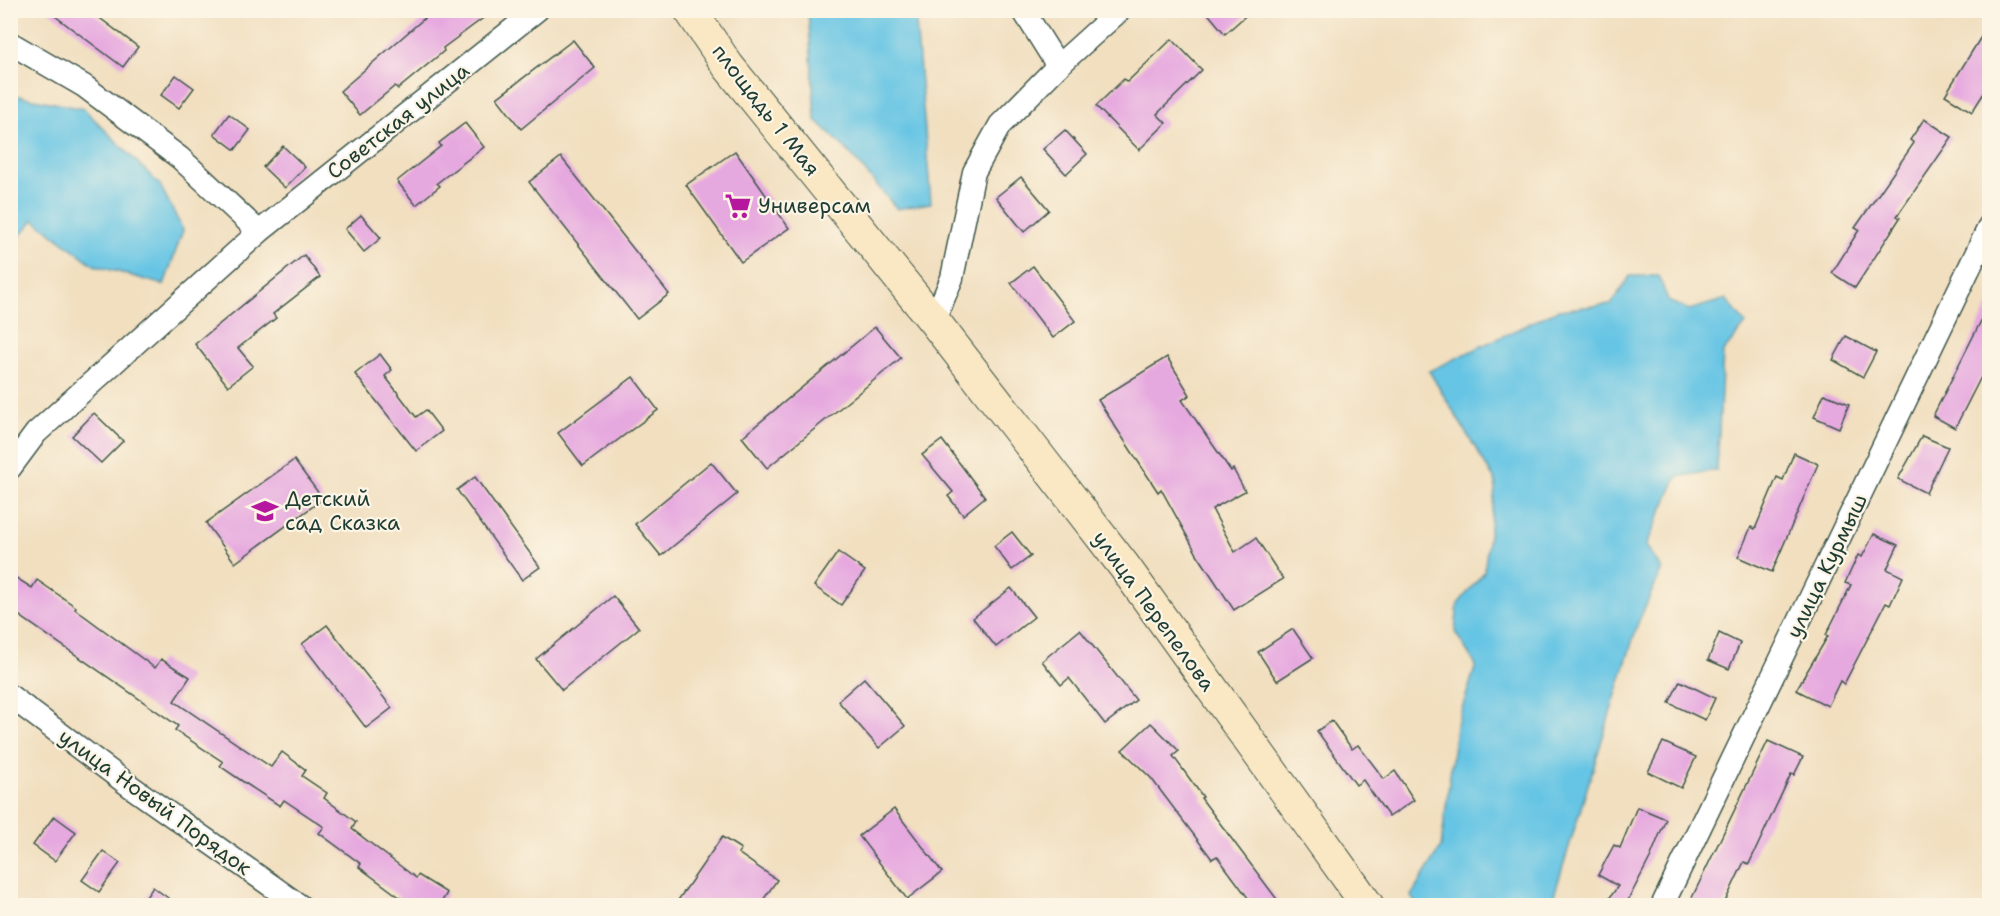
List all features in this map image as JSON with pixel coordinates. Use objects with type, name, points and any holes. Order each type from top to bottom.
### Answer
[{"type":"street","name":"Советская улица","points":[[10,468],[36,433],[259,232],[537,10]]},
{"type":"street","name":"площадь 1 Мая","points":[[690,10],[728,66],[934,321]]},
{"type":"street","points":[[1023,10],[1058,66]]},
{"type":"street","points":[[934,321],[952,278],[974,172],[1000,125],[1058,66],[1120,10]]},
{"type":"street","points":[[10,43],[84,86],[180,158],[259,232]]},
{"type":"street","name":"улица Курмыш","points":[[1662,906],[1989,225]]},
{"type":"street","name":"улица Перепелова","points":[[934,321],[1124,566],[1368,906]]},
{"type":"street","name":"улица Новый Порядок","points":[[10,696],[130,786],[300,906]]},
{"type":"water","points":[[808,11],[915,11],[931,203],[897,209],[847,150],[815,119]]},
{"type":"water","points":[[19,96],[84,109],[160,185],[183,230],[164,285],[94,265],[34,220],[11,245],[11,103]]},
{"type":"water","points":[[1630,276],[1659,276],[1668,301],[1689,310],[1726,299],[1746,324],[1723,352],[1717,470],[1677,477],[1646,546],[1662,569],[1638,623],[1551,905],[1416,905],[1411,896],[1441,847],[1456,727],[1476,665],[1455,632],[1458,604],[1484,572],[1496,482],[1429,371],[1558,310],[1611,304]]},
{"type":"building","points":[[47,10],[89,10],[138,47],[123,67]]},
{"type":"building","points":[[434,10],[494,10],[443,48],[444,51],[398,89],[395,86],[360,115],[340,91]]},
{"type":"building","points":[[1205,10],[1252,10],[1225,34]]},
{"type":"building","points":[[1989,24],[1989,85],[1972,112],[1945,95]]},
{"type":"building","points":[[1172,39],[1202,70],[1157,114],[1166,123],[1139,150],[1096,106],[1124,79],[1127,82]]},
{"type":"building","points":[[573,40],[595,68],[521,129],[497,98]]},
{"type":"building","points":[[176,75],[194,88],[179,108],[161,95]]},
{"type":"building","points":[[229,114],[250,130],[235,150],[214,134]]},
{"type":"building","points":[[1924,119],[1952,137],[1897,216],[1900,218],[1855,288],[1832,273],[1859,230],[1855,228],[1914,143],[1910,140]]},
{"type":"building","points":[[465,123],[484,147],[437,183],[440,186],[416,205],[397,181],[441,146],[439,143]]},
{"type":"building","points":[[1065,130],[1087,154],[1066,174],[1043,149]]},
{"type":"building","points":[[283,146],[305,167],[285,188],[263,167]]},
{"type":"building","name":"Универсам","points":[[735,151],[789,228],[741,262],[686,185]]},
{"type":"building","points":[[561,157],[669,294],[637,319],[529,182]]},
{"type":"building","points":[[1021,177],[1049,210],[1024,232],[996,197]]},
{"type":"building","points":[[361,215],[381,238],[364,252],[345,229]]},
{"type":"building","points":[[304,255],[320,277],[273,314],[276,318],[238,348],[253,366],[228,386],[195,344]]},
{"type":"building","points":[[1033,266],[1075,321],[1053,338],[1011,283]]},
{"type":"building","points":[[1989,305],[1989,379],[1982,375],[1955,428],[1933,416]]},
{"type":"building","points":[[875,327],[901,358],[767,468],[742,437]]},
{"type":"building","points":[[1846,336],[1876,352],[1863,377],[1833,360]]},
{"type":"building","points":[[380,354],[392,370],[385,376],[416,417],[426,410],[442,431],[416,451],[355,374]]},
{"type":"building","points":[[1167,357],[1190,395],[1182,400],[1231,471],[1233,469],[1245,491],[1212,509],[1235,552],[1256,538],[1283,579],[1234,610],[1197,554],[1161,489],[1158,492],[1098,400]]},
{"type":"building","points":[[633,377],[658,410],[583,466],[558,433]]},
{"type":"building","points":[[1824,394],[1849,404],[1839,428],[1814,417]]},
{"type":"building","points":[[94,413],[123,441],[101,463],[72,436]]},
{"type":"building","points":[[1922,436],[1948,447],[1926,493],[1898,479]]},
{"type":"building","points":[[942,440],[985,497],[963,515],[948,496],[953,492],[922,455]]},
{"type":"building","points":[[1794,453],[1818,464],[1772,572],[1738,557],[1751,527],[1755,529],[1777,477],[1783,480]]},
{"type":"building","name":"Детский сад Сказка","points":[[294,460],[323,499],[235,563],[206,523]]},
{"type":"building","points":[[711,462],[737,494],[661,556],[635,524]]},
{"type":"building","points":[[475,477],[540,567],[522,580],[457,490]]},
{"type":"building","points":[[1012,532],[1031,556],[1012,570],[994,546]]},
{"type":"building","points":[[1874,534],[1898,545],[1887,569],[1903,577],[1890,605],[1886,603],[1844,684],[1840,681],[1828,706],[1796,690],[1828,636],[1826,635],[1851,585],[1845,583],[1858,555],[1862,557]]},
{"type":"building","points":[[838,552],[865,571],[841,605],[814,586]]},
{"type":"building","points":[[10,574],[32,588],[37,580],[155,668],[161,659],[190,677],[174,701],[271,767],[282,752],[306,770],[302,776],[327,793],[324,798],[356,822],[352,829],[416,878],[418,875],[447,893],[439,906],[398,906],[402,899],[359,867],[361,864],[319,833],[324,827],[284,800],[280,806],[220,766],[223,762],[175,730],[178,726],[10,609]]},
{"type":"building","points":[[1011,588],[1034,617],[996,647],[973,618]]},
{"type":"building","points":[[613,596],[639,628],[562,690],[536,659]]},
{"type":"building","points":[[327,625],[392,708],[366,728],[302,644]]},
{"type":"building","points":[[1293,629],[1313,658],[1277,681],[1258,652]]},
{"type":"building","points":[[1080,630],[1136,700],[1105,724],[1069,678],[1061,685],[1042,661]]},
{"type":"building","points":[[1719,633],[1740,643],[1729,669],[1708,660]]},
{"type":"building","points":[[864,678],[905,726],[879,748],[838,701]]},
{"type":"building","points":[[1680,681],[1715,698],[1705,720],[1669,703]]},
{"type":"building","points":[[1332,721],[1352,749],[1358,745],[1384,779],[1395,771],[1414,800],[1389,817],[1363,780],[1356,785],[1317,731]]},
{"type":"building","points":[[1151,723],[1179,751],[1173,756],[1203,797],[1201,798],[1282,906],[1254,906],[1217,856],[1212,859],[1151,778],[1122,750]]},
{"type":"building","points":[[1768,741],[1803,757],[1794,775],[1791,774],[1749,864],[1744,862],[1723,906],[1688,906]]},
{"type":"building","points":[[1663,742],[1696,757],[1681,788],[1648,772]]},
{"type":"building","points":[[1637,807],[1666,819],[1650,858],[1625,906],[1604,906],[1618,886],[1598,875],[1614,845],[1620,848]]},
{"type":"building","points":[[894,809],[942,872],[907,899],[859,836]]},
{"type":"building","points":[[54,816],[76,832],[55,861],[33,845]]},
{"type":"building","points":[[722,837],[741,849],[738,853],[777,880],[759,906],[674,906]]},
{"type":"building","points":[[103,851],[120,863],[99,892],[82,880]]},
{"type":"building","points":[[153,887],[179,906],[140,906]]},
{"type":"place","name":"Универсам","points":[[738,206]]},
{"type":"place","name":"Детский сад Сказка","points":[[265,511]]}]
